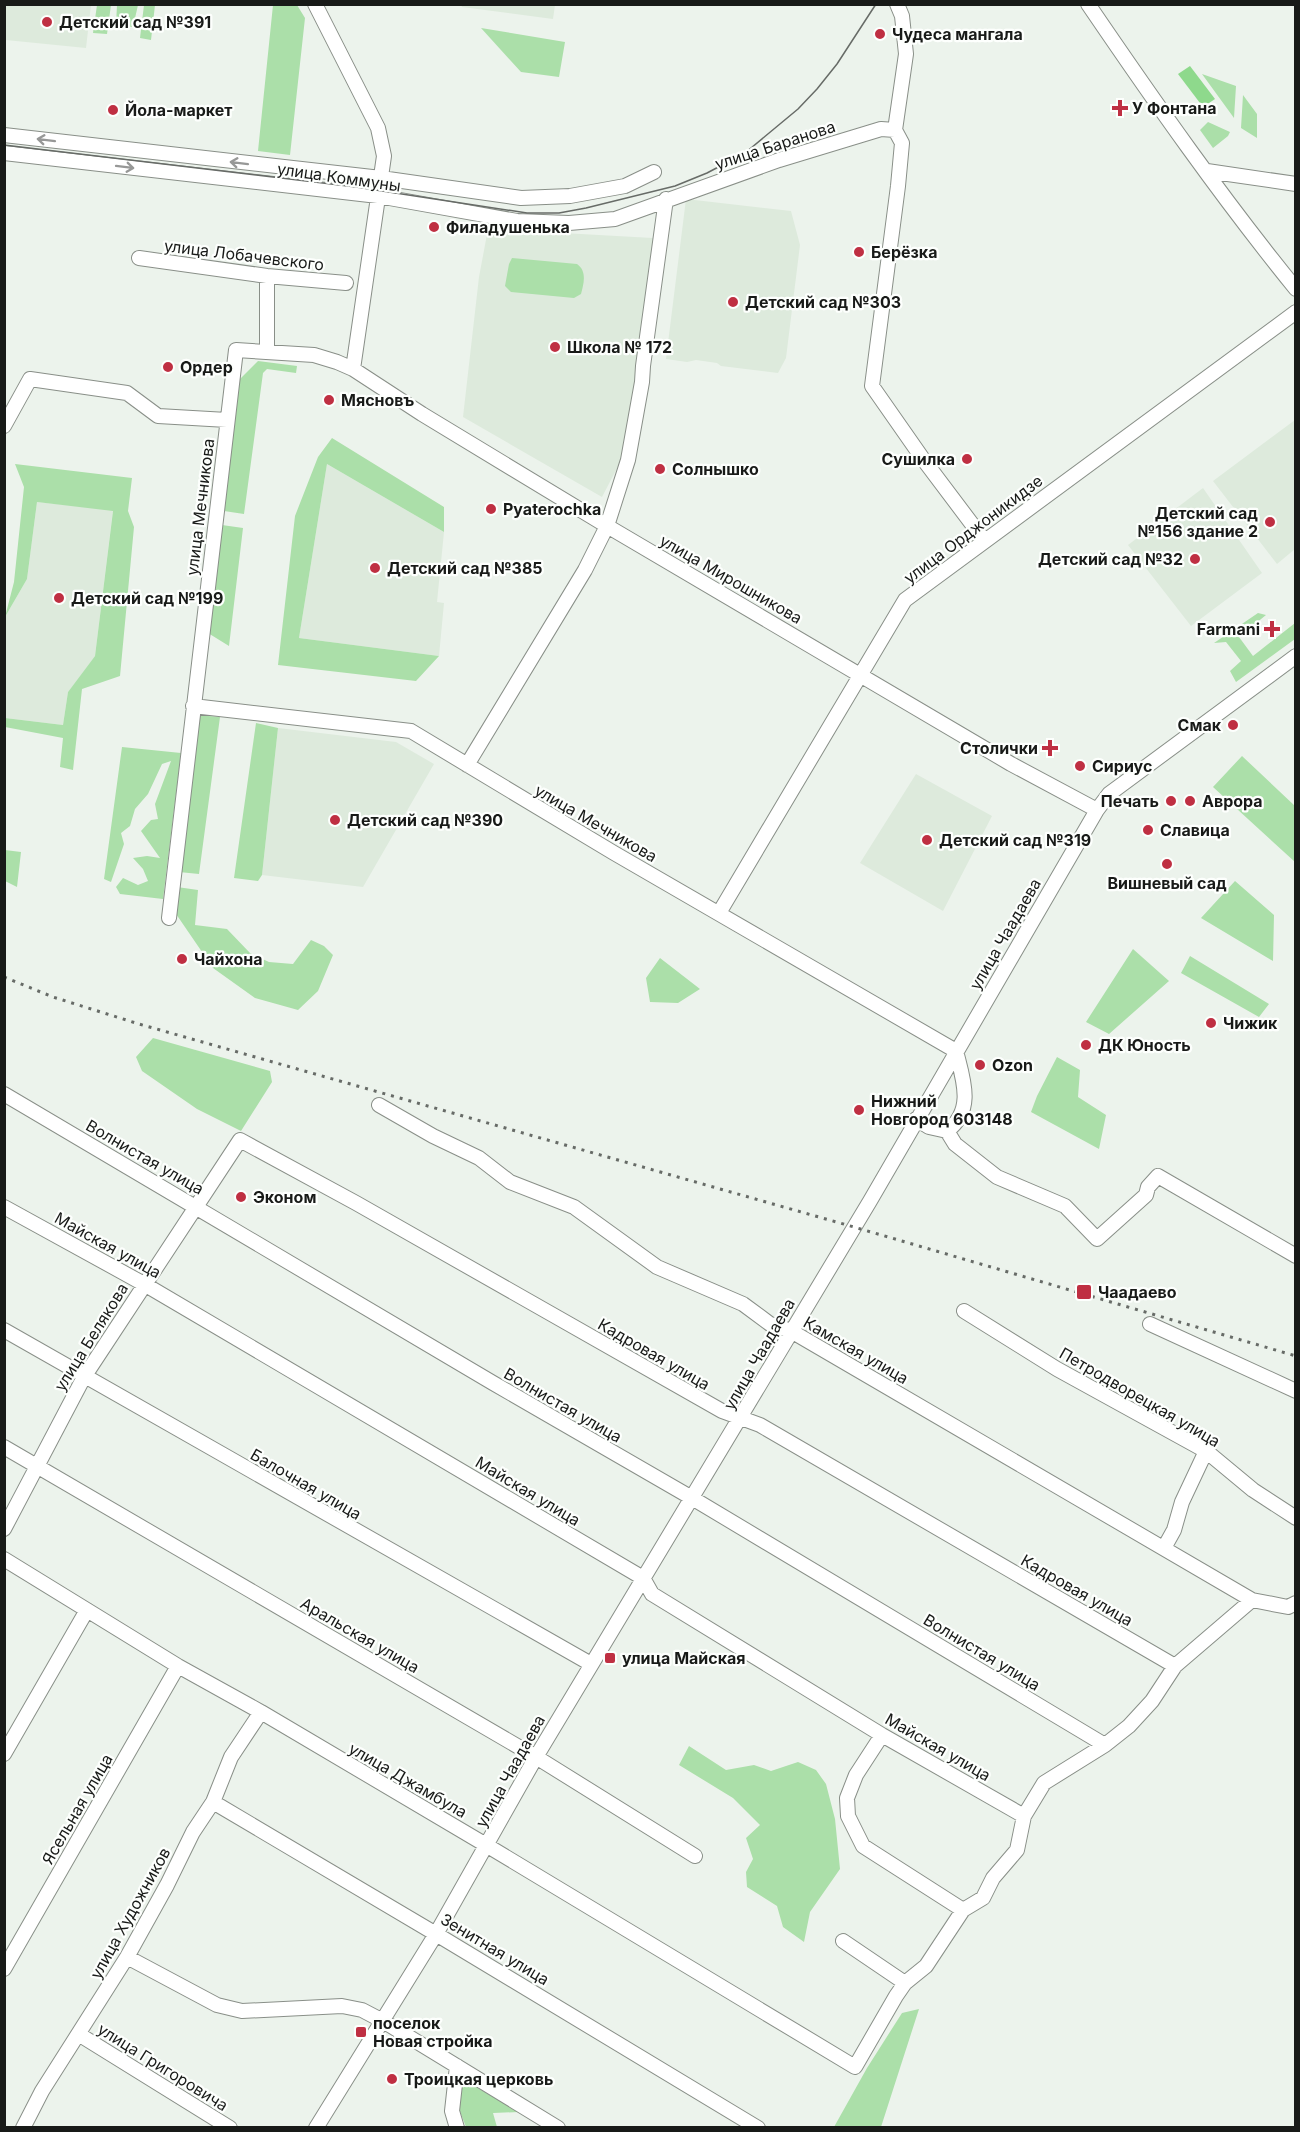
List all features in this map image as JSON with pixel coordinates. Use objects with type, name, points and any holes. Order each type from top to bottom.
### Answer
[{"type":"street","points":[[315,4],[378,128],[384,156],[353,369]]},
{"type":"street","points":[[897,4],[903,16],[906,54],[895,130],[902,143],[872,386],[984,540]]},
{"type":"street","points":[[1088,4],[1154,101],[1261,246],[1296,289]]},
{"type":"street","name":"улица Баранова","points":[[666,199],[779,160],[881,129],[895,130]]},
{"type":"street","name":"улица Коммуны","points":[[4,135],[380,186],[517,221],[569,223],[615,219],[666,199]]},
{"type":"street","name":"улица Коммуны","points":[[4,153],[521,198],[570,196],[625,186],[654,172]]},
{"type":"street","points":[[1207,171],[1296,184]]},
{"type":"street","points":[[467,765],[585,570],[607,526],[628,460],[642,382],[666,199]]},
{"type":"street","name":"улица Лобачевского","points":[[139,258],[267,276],[346,283]]},
{"type":"street","points":[[267,276],[267,352]]},
{"type":"street","name":"улица Орджоникидзе","points":[[719,913],[905,600],[1296,312]]},
{"type":"street","name":"улица Мечникова","points":[[170,918],[226,420],[236,350],[314,356],[353,369]]},
{"type":"street","name":"улица Мирошникова","points":[[353,369],[422,414],[607,526],[1002,759],[1096,810]]},
{"type":"street","name":"улица Мечникова","points":[[4,426],[30,379],[127,393],[158,417],[226,420]]},
{"type":"street","name":"улица Чаадаева","points":[[316,2127],[436,1934],[536,1757],[870,1202],[1096,810],[1109,794],[1296,656]]},
{"type":"street","name":"улица Мечникова","points":[[193,706],[411,731],[956,1051]]},
{"type":"street","points":[[947,1131],[960,1118],[966,1100],[965,1086],[956,1051]]},
{"type":"street","name":"Волнистая улица","points":[[4,1094],[692,1498],[1105,1745]]},
{"type":"street","name":"Камская улица","points":[[379,1104],[433,1136],[479,1158],[510,1182],[574,1207],[657,1267],[744,1304],[770,1324],[791,1331],[1252,1600],[1288,1607],[1296,1603]]},
{"type":"street","points":[[916,1119],[929,1127],[947,1131],[955,1144],[997,1177],[1065,1206],[1097,1239],[1146,1195],[1148,1187],[1158,1176],[1296,1256]]},
{"type":"street","name":"улица Белякова","points":[[4,1529],[84,1377],[240,1140]]},
{"type":"street","name":"Кадровая улица","points":[[240,1140],[357,1203],[722,1412],[760,1425],[1175,1666]]},
{"type":"street","name":"Майская улица","points":[[4,1207],[144,1284],[643,1578],[652,1594],[882,1735],[1024,1816]]},
{"type":"street","name":"Петродворецкая улица","points":[[964,1311],[1057,1369],[1206,1451],[1252,1490],[1296,1518]]},
{"type":"street","points":[[1150,1323],[1296,1391]]},
{"type":"street","name":"Балочная улица","points":[[4,1330],[591,1665]]},
{"type":"street","name":"Аральская улица","points":[[4,1447],[536,1757],[695,1856]]},
{"type":"street","points":[[1164,1548],[1174,1530],[1182,1502],[1206,1451]]},
{"type":"street","name":"улица Джамбула","points":[[4,1559],[178,1666],[261,1712],[855,2067],[905,1983]]},
{"type":"street","points":[[843,1941],[905,1983],[926,1966],[963,1910],[983,1898],[993,1878],[1017,1850],[1024,1816],[1044,1783],[1105,1745],[1129,1726],[1152,1701],[1175,1666],[1252,1600]]},
{"type":"street","points":[[4,1754],[87,1610]]},
{"type":"street","name":"Ясельная улица","points":[[4,1968],[178,1666]]},
{"type":"street","name":"улица Художников","points":[[23,2127],[42,2091],[80,2035],[127,1957],[193,1832],[213,1802],[231,1757],[261,1712]]},
{"type":"street","points":[[882,1735],[856,1775],[847,1798],[848,1816],[863,1845],[963,1910]]},
{"type":"street","name":"Зенитная улица","points":[[213,1802],[758,2127]]},
{"type":"street","points":[[127,1957],[217,2005],[242,2011],[342,2006],[362,2010],[558,2127]]},
{"type":"street","name":"улица Григоровича","points":[[80,2035],[230,2127]]},
{"type":"street","points":[[457,2066],[452,2111],[457,2127]]},
{"type":"shaded area","name":"Детский сад №391","points":[[5,4],[91,5],[86,48],[6,40],[5,48]]},
{"type":"shaded area","points":[[97,5],[111,5],[107,34],[93,33]]},
{"type":"shaded area","points":[[117,5],[138,5],[133,27],[116,25]]},
{"type":"shaded area","points":[[144,5],[155,5],[151,40],[140,38]]},
{"type":"shaded area","points":[[273,5],[297,5],[305,18],[290,155],[258,151]]},
{"type":"shaded area","points":[[461,5],[555,5],[553,19],[462,7]]},
{"type":"shaded area","points":[[481,28],[565,42],[559,77],[521,72]]},
{"type":"shaded area","points":[[1190,66],[1215,99],[1203,107],[1178,74]]},
{"type":"shaded area","points":[[1202,74],[1236,86],[1234,118]]},
{"type":"shaded area","points":[[1243,95],[1257,114],[1257,138],[1241,128]]},
{"type":"shaded area","points":[[1208,122],[1230,132],[1213,148],[1200,130]]},
{"type":"shaded area","name":"Детский сад №303","points":[[686,199],[791,211],[800,245],[786,358],[778,373],[721,366],[717,363],[696,360],[687,362],[666,359]]},
{"type":"shaded area","name":"Школа № 172","points":[[488,229],[653,238],[625,453],[602,497],[463,417],[479,277]]},
{"type":"shaded area","points":[[512,258],[577,264],[583,274],[581,294],[574,298],[511,292],[505,286]]},
{"type":"shaded area","points":[[258,361],[297,366],[296,373],[267,369],[263,373],[244,514],[224,511],[239,380]]},
{"type":"shaded area","name":"Детский сад №156 здание 2","points":[[1295,420],[1295,549],[1277,564],[1213,481]]},
{"type":"shaded area","points":[[332,438],[444,507],[444,532],[327,464],[299,638],[439,656],[416,681],[278,665],[295,516],[318,457]]},
{"type":"shaded area","points":[[15,464],[132,478],[128,511],[134,527],[120,676],[82,689],[73,770],[60,767],[63,738],[5,727],[5,718],[63,725],[68,692],[95,656],[113,511],[37,502],[27,579],[5,617],[14,582],[24,487]]},
{"type":"shaded area","name":"Детский сад №385","points":[[327,464],[444,532],[437,602],[444,603],[439,656],[299,638]]},
{"type":"shaded area","name":"Детский сад №32","points":[[1203,488],[1262,573],[1191,626],[1128,545]]},
{"type":"shaded area","name":"Детский сад №199","points":[[37,502],[113,510],[95,656],[68,692],[63,725],[5,718],[5,617],[27,579]]},
{"type":"shaded area","points":[[222,525],[243,528],[229,646],[208,633]]},
{"type":"shaded area","points":[[1258,613],[1266,615],[1239,637],[1253,656],[1295,623],[1295,639],[1236,682],[1230,671],[1241,661],[1226,642],[1214,643]]},
{"type":"shaded area","points":[[198,715],[220,717],[199,874],[179,872]]},
{"type":"shaded area","points":[[256,723],[278,728],[262,875],[258,881],[234,878]]},
{"type":"shaded area","name":"Детский сад №390","points":[[278,728],[396,742],[434,764],[363,887],[262,875]]},
{"type":"shaded area","points":[[122,747],[181,753],[163,899],[120,894],[116,887],[123,878],[138,885],[148,881],[143,869],[133,858],[147,856],[160,858],[141,831],[151,820],[158,819],[155,804],[171,761],[162,764],[148,794],[135,809],[130,826],[121,833],[124,844],[111,882],[104,879]]},
{"type":"shaded area","points":[[1242,756],[1295,806],[1295,862],[1213,787]]},
{"type":"shaded area","name":"Детский сад №319","points":[[916,774],[992,816],[943,911],[860,863]]},
{"type":"shaded area","points":[[5,850],[21,852],[17,887],[5,881]]},
{"type":"shaded area","points":[[1235,881],[1274,915],[1273,961],[1201,918]]},
{"type":"shaded area","points":[[177,887],[198,890],[195,925],[227,929],[250,953],[269,962],[293,964],[311,940],[324,946],[333,955],[318,991],[298,1010],[255,998],[213,968],[174,911]]},
{"type":"shaded area","points":[[1133,949],[1169,981],[1109,1034],[1086,1022]]},
{"type":"shaded area","points":[[1190,956],[1269,1004],[1259,1017],[1181,973]]},
{"type":"shaded area","points":[[660,958],[700,989],[678,1003],[650,1002],[646,978]]},
{"type":"shaded area","points":[[153,1038],[270,1071],[272,1082],[241,1131],[197,1109],[142,1071],[136,1057]]},
{"type":"shaded area","points":[[1057,1057],[1080,1070],[1078,1097],[1106,1115],[1099,1149],[1031,1112]]},
{"type":"shaded area","points":[[689,1746],[726,1770],[754,1765],[771,1771],[798,1762],[816,1770],[826,1784],[835,1819],[840,1869],[810,1912],[804,1942],[783,1927],[777,1906],[747,1887],[746,1872],[753,1859],[746,1838],[760,1825],[733,1798],[679,1765]]},
{"type":"shaded area","points":[[919,2009],[881,2127],[834,2127],[867,2068],[902,2013]]},
{"type":"shaded area","points":[[464,2080],[519,2112],[493,2113],[497,2127],[466,2127],[457,2104]]},
{"type":"tram line","points":[[4,145],[356,187],[527,213],[559,213],[675,186],[707,173],[745,153],[798,109],[817,89],[837,64],[876,4]]},
{"type":"railway","points":[[4,977],[53,997],[139,1024],[847,1225],[1296,1356]]},
{"type":"place","name":"Детский сад №391","points":[[47,22]]},
{"type":"place","name":"Чудеса мангала","points":[[880,34]]},
{"type":"place","name":"У Фонтана","points":[[1120,108]]},
{"type":"place","name":"Йола-маркет","points":[[113,110]]},
{"type":"place","name":"Филадушенька","points":[[434,227]]},
{"type":"place","name":"Берёзка","points":[[859,252]]},
{"type":"place","name":"Детский сад №303","points":[[733,302]]},
{"type":"place","name":"Школа № 172","points":[[555,347]]},
{"type":"place","name":"Ордер","points":[[168,367]]},
{"type":"place","name":"Мясновъ","points":[[329,400]]},
{"type":"place","name":"Сушилка","points":[[967,459]]},
{"type":"place","name":"Солнышко","points":[[660,469]]},
{"type":"place","name":"Pyaterochka","points":[[491,509]]},
{"type":"place","name":"Детский сад №156 здание 2","points":[[1270,522]]},
{"type":"place","name":"Детский сад №32","points":[[1195,559]]},
{"type":"place","name":"Детский сад №385","points":[[375,568]]},
{"type":"place","name":"Детский сад №199","points":[[59,598]]},
{"type":"place","name":"Farmani","points":[[1272,629]]},
{"type":"place","name":"Смак","points":[[1233,725]]},
{"type":"place","name":"Столички","points":[[1050,748]]},
{"type":"place","name":"Сириус","points":[[1080,766]]},
{"type":"place","name":"Печать","points":[[1171,801]]},
{"type":"place","name":"Аврора","points":[[1190,801]]},
{"type":"place","name":"Детский сад №390","points":[[335,820]]},
{"type":"place","name":"Славица","points":[[1148,830]]},
{"type":"place","name":"Детский сад №319","points":[[927,840]]},
{"type":"place","name":"Вишневый сад","points":[[1167,864]]},
{"type":"place","name":"Чайхона","points":[[182,959]]},
{"type":"place","name":"Чижик","points":[[1211,1023]]},
{"type":"place","name":"ДК Юность","points":[[1086,1045]]},
{"type":"place","name":"Ozon","points":[[980,1065]]},
{"type":"place","name":"Нижний Новгород 603148","points":[[859,1110]]},
{"type":"place","name":"Эконом","points":[[241,1197]]},
{"type":"place","name":"Чаадаево","points":[[1084,1292]]},
{"type":"place","name":"улица Майская","points":[[610,1658]]},
{"type":"place","name":"поселок Новая стройка","points":[[361,2032]]},
{"type":"place","name":"Троицкая церковь","points":[[392,2079]]}]
